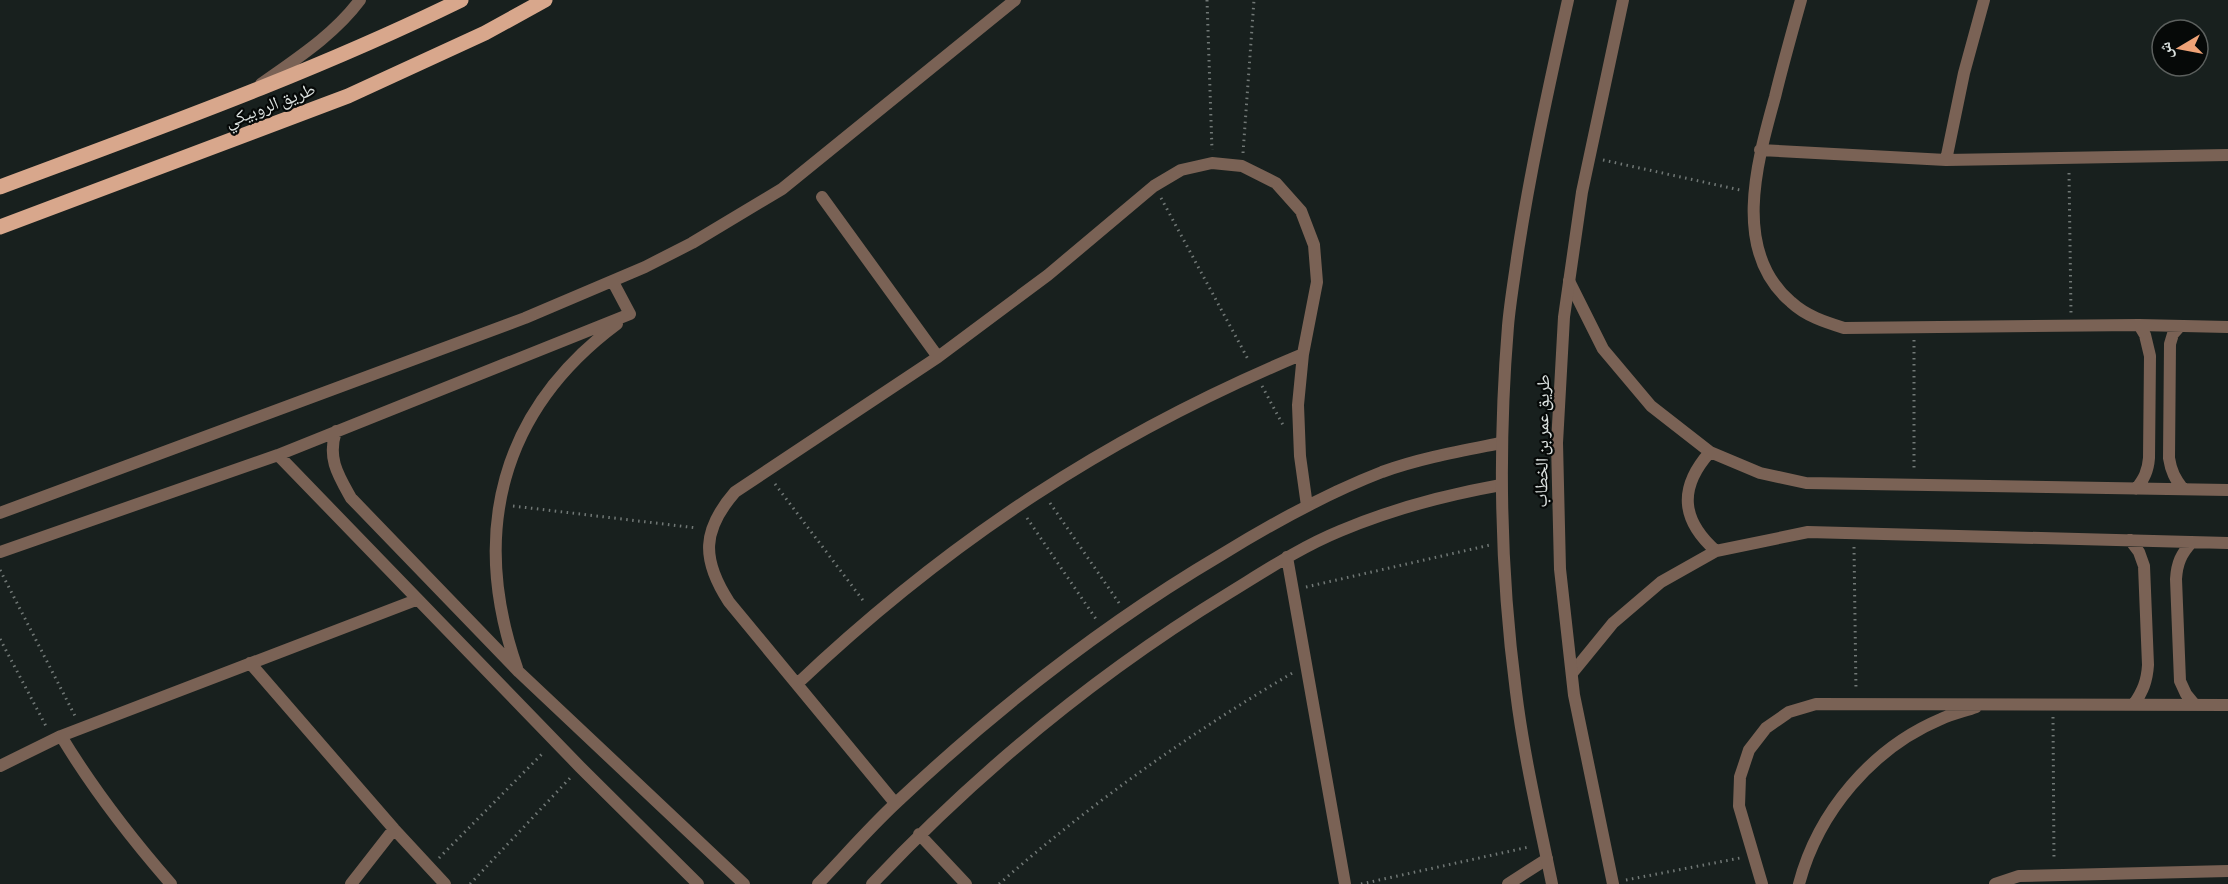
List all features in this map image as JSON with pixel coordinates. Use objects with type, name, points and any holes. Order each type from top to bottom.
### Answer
[{"type":"main road","name":"طريق الروبيكي","points":[[0,187],[248,94],[412,24],[461,0]]},
{"type":"main road","name":"طريق الروبيكي","points":[[0,227],[348,96],[485,33],[546,0]]},
{"type":"street","points":[[248,94],[339,25],[360,0]]},
{"type":"street","points":[[0,513],[514,322],[613,282],[692,243],[782,189],[1016,0]]},
{"type":"street","points":[[1552,884],[1528,769],[1516,694],[1503,542],[1501,443],[1508,323],[1527,192],[1568,0]]},
{"type":"street","name":"طريق عمر بن الخطاب","points":[[1612,883],[1575,695],[1560,569],[1557,443],[1564,317],[1582,192],[1623,0]]},
{"type":"street","points":[[1801,0],[1760,150],[1754,193],[1753,223],[1758,252],[1771,279],[1790,302],[1815,319],[1844,328],[2139,325],[2228,327]]},
{"type":"street","points":[[1946,160],[1964,73],[1984,0]]},
{"type":"street","points":[[1760,150],[1946,160],[2228,155]]},
{"type":"street","points":[[895,803],[729,602],[715,580],[709,555],[711,530],[720,509],[735,492],[765,471],[824,435],[938,357],[1048,274],[1154,186],[1181,170],[1212,163],[1242,166],[1276,183],[1301,211],[1314,245],[1317,282],[1303,354],[1298,405],[1300,456],[1307,506]]},
{"type":"street","points":[[822,197],[938,357]]},
{"type":"street","points":[[1569,281],[1603,349],[1651,406],[1710,452],[1760,473],[1806,483],[2228,490]]},
{"type":"street","points":[[613,282],[630,314]]},
{"type":"street","points":[[0,552],[278,455],[630,314]]},
{"type":"street","points":[[519,672],[504,623],[496,547],[500,504],[507,470],[515,445],[538,404],[583,351],[630,314]]},
{"type":"street","points":[[2136,489],[2144,480],[2149,458],[2150,356],[2145,334],[2139,325]]},
{"type":"street","points":[[2180,326],[2173,334],[2170,344],[2169,458],[2171,470],[2183,489]]},
{"type":"street","points":[[797,684],[873,614],[920,575],[1017,504],[1146,427],[1255,373],[1303,354]]},
{"type":"street","points":[[336,431],[332,452],[333,462],[351,498],[519,672],[744,884]]},
{"type":"street","points":[[818,884],[895,803],[978,729],[1072,653],[1181,578],[1275,522],[1329,494],[1385,471],[1442,454],[1501,443]]},
{"type":"street","points":[[1710,452],[1697,466],[1690,484],[1688,503],[1692,522],[1702,538],[1716,551]]},
{"type":"street","points":[[278,455],[416,600],[698,884]]},
{"type":"street","points":[[872,884],[919,834],[1001,760],[1092,686],[1187,618],[1287,557],[1338,531],[1391,511],[1446,495],[1501,485]]},
{"type":"street","points":[[1573,672],[1613,623],[1661,582],[1716,551],[1808,532],[2228,543]]},
{"type":"street","points":[[2130,540],[2139,552],[2144,566],[2148,665],[2147,679],[2142,693],[2134,704]]},
{"type":"street","points":[[2192,542],[2182,552],[2177,565],[2177,590],[2180,681],[2186,694],[2195,705]]},
{"type":"street","points":[[1287,557],[1344,884]]},
{"type":"street","points":[[0,766],[57,738],[416,600]]},
{"type":"street","points":[[250,663],[394,829],[445,884]]},
{"type":"street","points":[[1799,884],[1805,862],[1827,817],[1858,777],[1897,744],[1914,734],[1941,719],[1989,703]]},
{"type":"street","points":[[1762,884],[1739,806],[1740,777],[1749,750],[1766,728],[1790,712],[1816,704],[2228,705]]},
{"type":"street","points":[[57,738],[115,818],[171,884]]},
{"type":"street","points":[[351,884],[394,829]]},
{"type":"street","points":[[919,834],[966,884]]},
{"type":"street","points":[[1508,884],[1547,859]]},
{"type":"street","points":[[1995,884],[2019,876],[2228,872]]},
{"type":"path","points":[[1207,0],[1212,163]]},
{"type":"path","points":[[1242,166],[1254,0]]},
{"type":"path","points":[[1589,157],[1754,193]]},
{"type":"path","points":[[2069,159],[2072,326]]},
{"type":"path","points":[[1154,186],[1283,425]]},
{"type":"path","points":[[1914,327],[1914,485]]},
{"type":"path","points":[[765,471],[873,614]]},
{"type":"path","points":[[1041,489],[1127,615]]},
{"type":"path","points":[[500,504],[711,530]]},
{"type":"path","points":[[1017,504],[1104,630]]},
{"type":"path","points":[[1854,533],[1856,705]]},
{"type":"path","points":[[1293,590],[1503,542]]},
{"type":"path","points":[[0,570],[81,729]]},
{"type":"path","points":[[0,639],[57,738]]},
{"type":"path","points":[[999,884],[1041,847],[1169,749],[1306,664]]},
{"type":"path","points":[[2053,704],[2054,875]]},
{"type":"path","points":[[430,868],[555,741]]},
{"type":"path","points":[[470,884],[580,767]]},
{"type":"path","points":[[1361,884],[1544,843]]},
{"type":"path","points":[[1612,883],[1754,855]]}]
